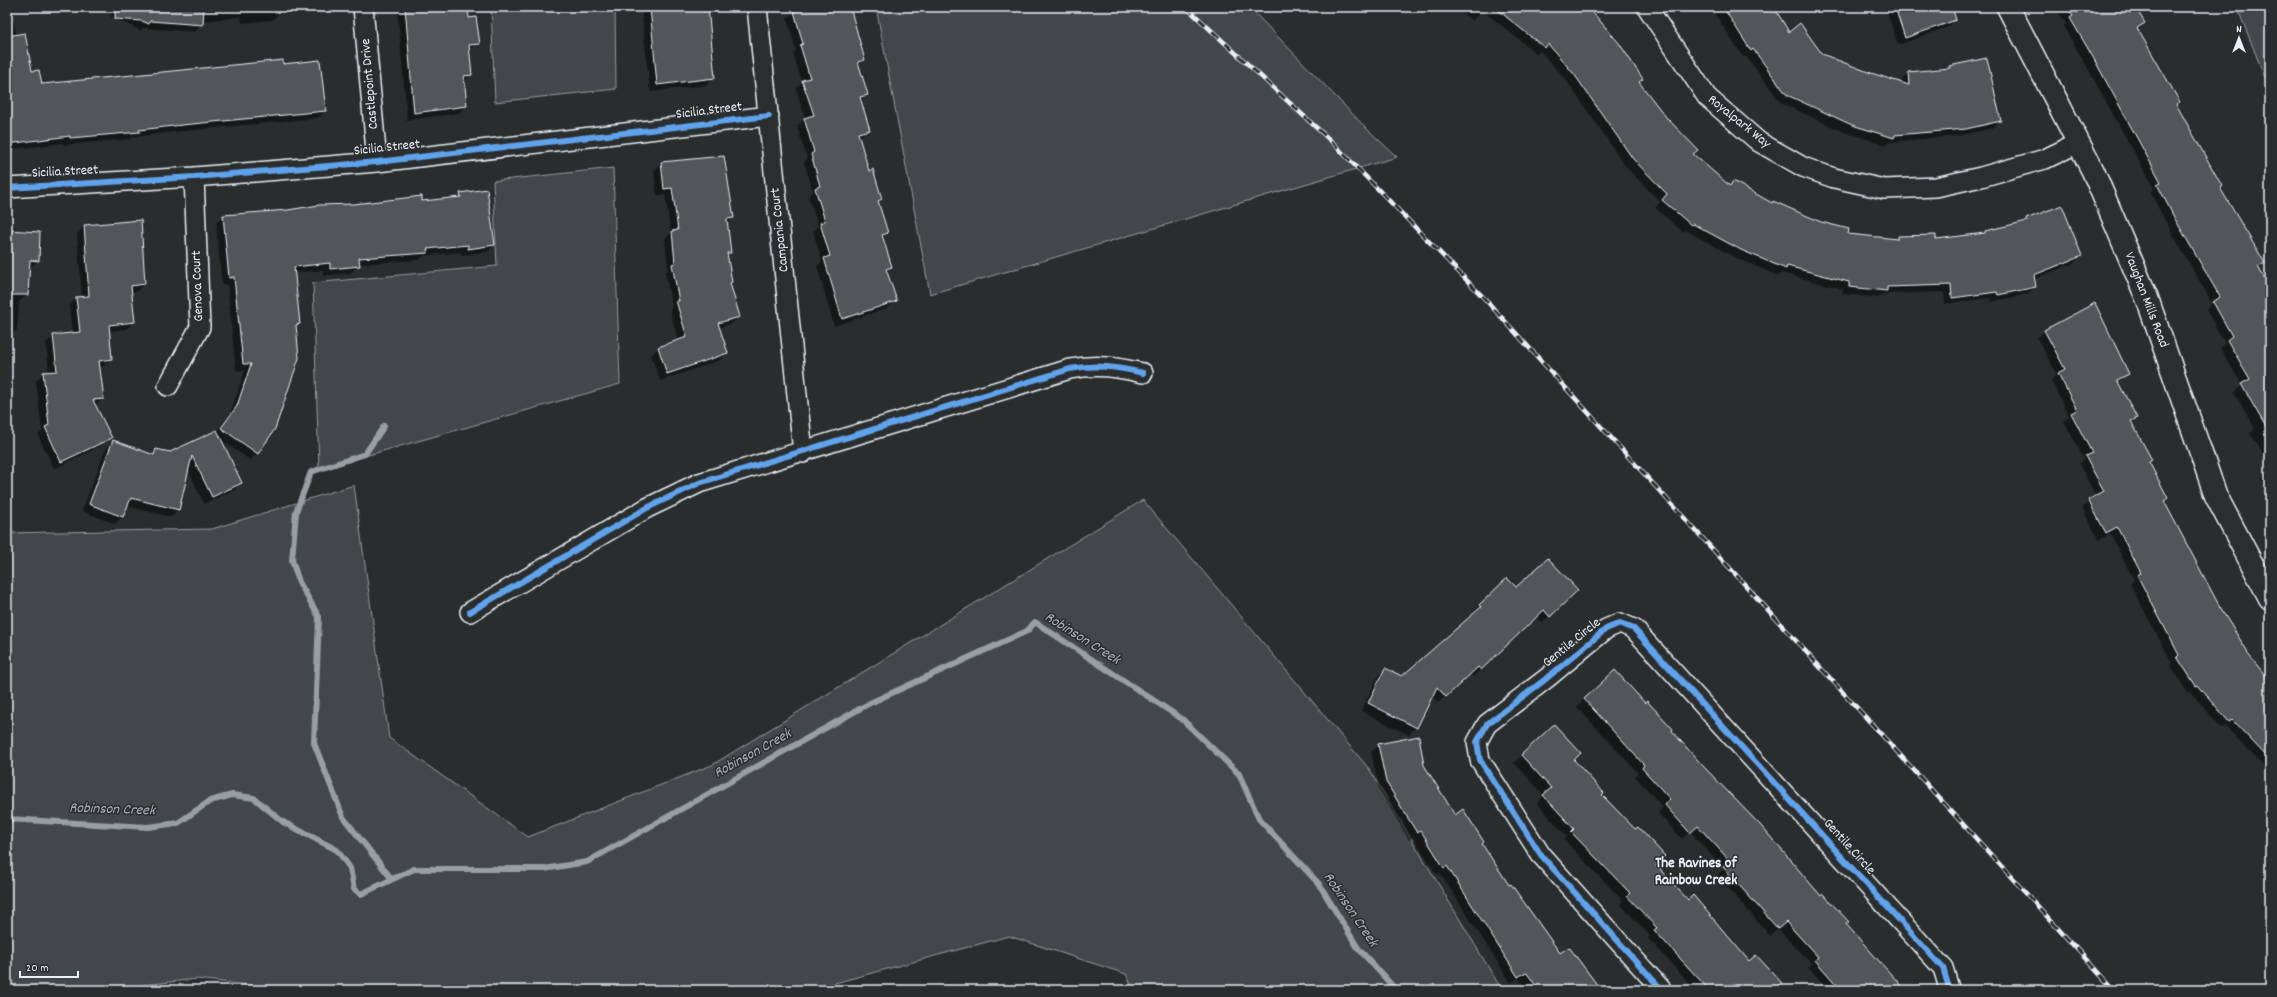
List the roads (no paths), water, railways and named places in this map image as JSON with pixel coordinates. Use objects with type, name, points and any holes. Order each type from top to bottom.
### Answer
[{"type":"street","name":"Castlepoint Drive","points":[[362,7],[377,162]]},
{"type":"street","name":"Campania Court","points":[[758,7],[803,453]]},
{"type":"street","name":"Royalpark Way","points":[[1647,7],[1707,97],[1759,142],[1803,167],[1834,178],[1884,189],[1936,187],[1980,177],[2045,159],[2078,143]]},
{"type":"street","name":"Vaughan Mills Road","points":[[2008,7],[2093,171],[2148,298],[2216,496],[2270,598]]},
{"type":"street","name":"Sicilia Street","points":[[7,188],[194,177],[377,162],[769,116]]},
{"type":"street","name":"Genova Court","points":[[168,386],[200,327],[194,177]]},
{"type":"street","points":[[470,612],[647,508],[699,484],[1070,369],[1092,365],[1114,366],[1143,373]]},
{"type":"street","name":"Gentile Circle","points":[[1662,990],[1541,855],[1480,760],[1477,742],[1487,724],[1547,678],[1606,629],[1620,623],[1634,629],[1943,968],[1949,988],[1948,990]]},
{"type":"waterway","points":[[384,426],[365,454],[311,472],[296,512],[292,560],[299,582],[319,617],[314,743],[343,817],[391,878]]},
{"type":"waterway","name":"Robinson Creek","points":[[7,819],[148,827],[178,823],[210,801],[232,795],[254,798],[283,822],[337,850],[350,868],[354,889],[361,894],[414,869],[544,869],[587,862],[870,703],[1027,631],[1035,622],[1182,719],[1239,774],[1259,819],[1319,884],[1358,948],[1396,990]]},
{"type":"railway","points":[[1186,7],[1333,143],[1483,297],[2114,990]]},
{"type":"district","name":"The Ravines of Rainbow Creek","points":[[1696,872]]}]
